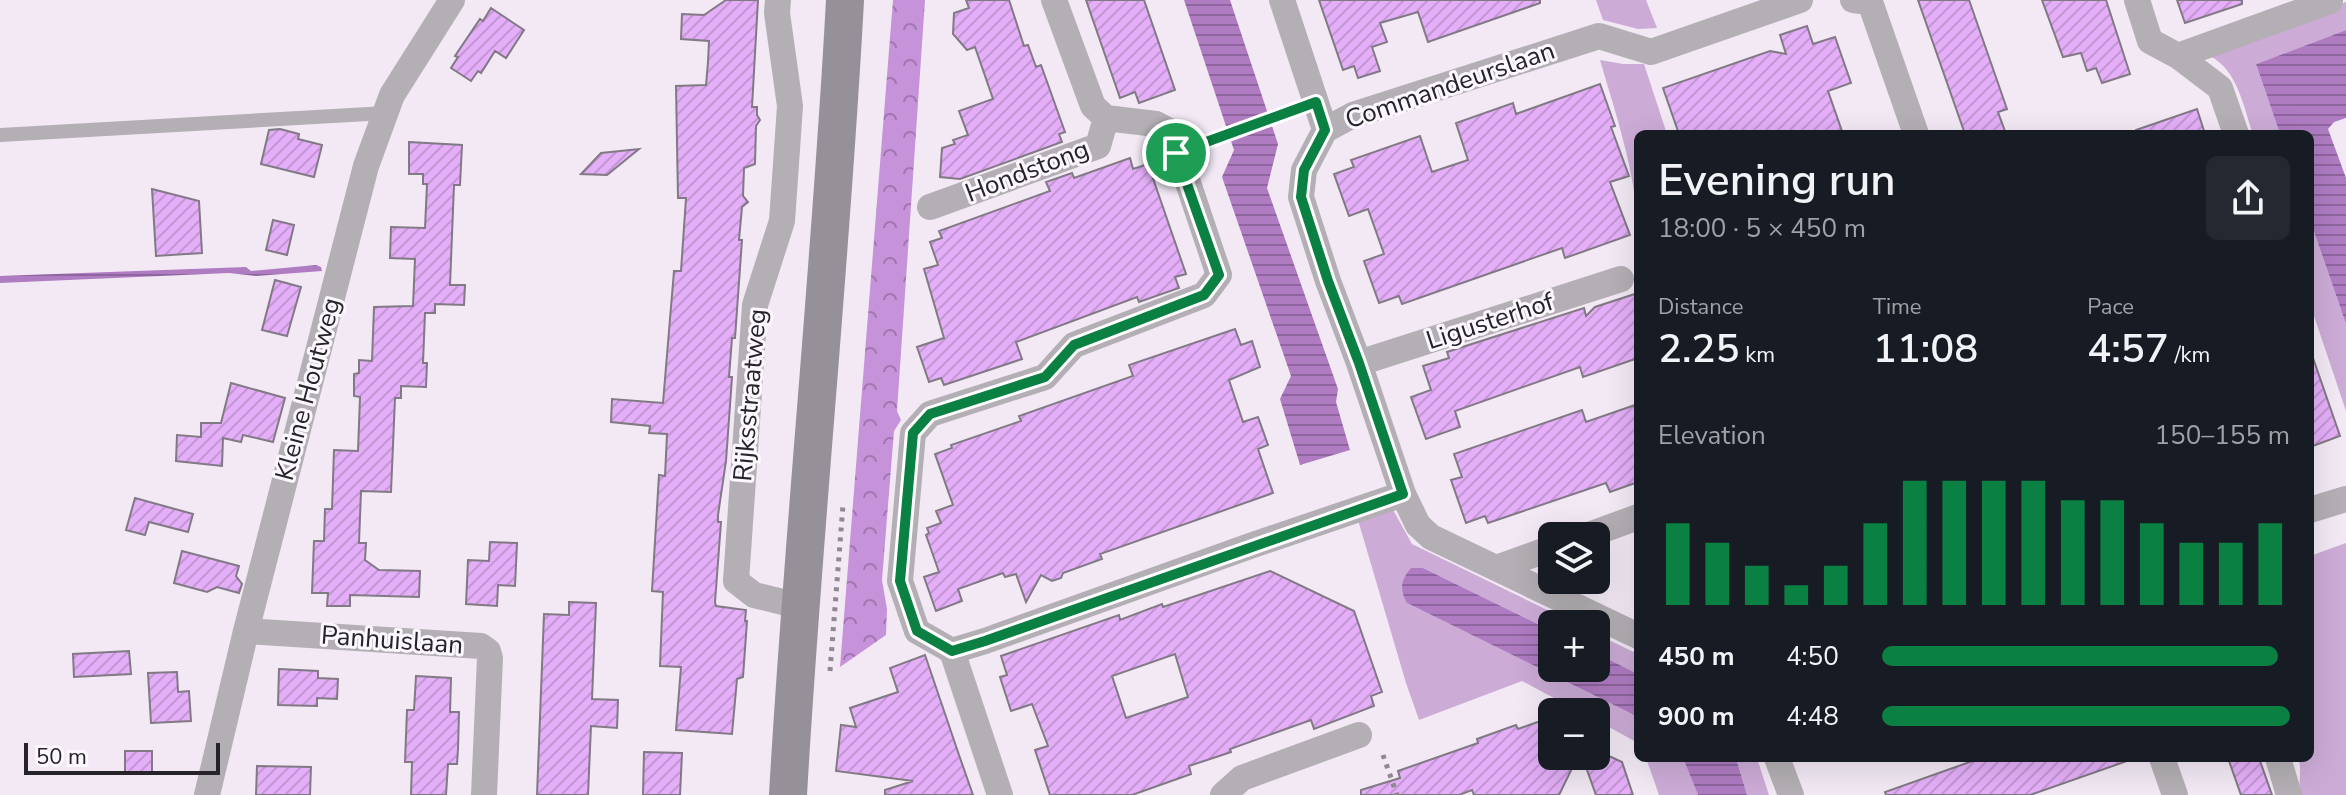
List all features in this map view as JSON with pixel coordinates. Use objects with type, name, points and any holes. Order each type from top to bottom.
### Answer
[{"type":"main road","points":[[788,795],[799,606],[839,116],[845,0]]},
{"type":"street","name":"Kleine Houtweg","points":[[207,795],[366,166],[392,95],[452,0]]},
{"type":"street","name":"Rijksstraatweg","points":[[778,0],[777,13],[790,106],[782,221],[755,305],[736,581],[754,595],[799,606]]},
{"type":"street","name":"Hondstong","points":[[952,651],[917,631],[900,581],[913,433],[930,414],[1045,377],[1074,345],[1204,295],[1219,275],[1171,132],[1156,124],[1106,118],[1093,106],[1054,0]]},
{"type":"street","points":[[1282,0],[1325,130]]},
{"type":"street","name":"Commandeurslaan","points":[[1634,634],[1431,537],[1418,525],[1403,494],[1301,197],[1304,170],[1325,130],[1353,115],[1599,36],[1651,52],[1800,0]]},
{"type":"street","points":[[2137,0],[2150,41],[2178,56],[2220,88],[2235,130]]},
{"type":"street","points":[[1864,1],[1914,130]]},
{"type":"street","points":[[2178,56],[2330,1]]},
{"type":"street","name":"Hondstong","points":[[930,207],[1098,146],[1106,118]]},
{"type":"street","name":"Ligusterhof","points":[[1359,363],[1621,279]]},
{"type":"street","points":[[1000,795],[952,651],[1403,494]]},
{"type":"street","points":[[2314,509],[2346,499]]},
{"type":"street","points":[[1610,527],[1634,518]]},
{"type":"street","points":[[1499,567],[1538,553]]},
{"type":"street","name":"Panhuislaan","points":[[246,631],[481,646],[488,651],[490,658],[484,795]]},
{"type":"street","points":[[1223,795],[1242,778],[1359,735]]},
{"type":"street","points":[[1779,762],[1791,795]]},
{"type":"street","points":[[2163,762],[2175,795]]},
{"type":"street","points":[[2279,762],[2289,795]]},
{"type":"lane","points":[[0,135],[386,113]]},
{"type":"path","points":[[1176,153],[1316,102]]},
{"type":"path","points":[[1383,755],[1397,795]]},
{"type":"shaded area","points":[[1184,0],[1230,0],[1278,144],[1267,188],[1338,389],[1336,402],[1350,450],[1300,465],[1280,399],[1291,376],[1222,177],[1234,150]]},
{"type":"shaded area","points":[[1596,0],[1646,0],[1657,28],[1638,29],[1603,20]]},
{"type":"shaded area","points":[[2346,2],[2346,30],[2256,64],[2279,130],[2252,130],[2233,80],[2210,56]]},
{"type":"shaded area","points":[[2346,30],[2346,118],[2334,122],[2328,129],[2346,178],[2346,324],[2314,232],[2314,130],[2279,130],[2256,64]]},
{"type":"shaded area","points":[[1600,60],[1644,64],[1666,130],[1634,130],[1634,194],[1629,164]]},
{"type":"shaded area","points":[[2314,232],[2346,324],[2346,411],[2314,316]]},
{"type":"shaded area","points":[[316,265],[322,271],[256,276],[229,273],[0,283],[0,276],[246,267],[251,271]]},
{"type":"shaded area","points":[[1392,508],[1412,544],[1547,610],[1538,610],[1538,624],[1423,568],[1407,603],[1538,668],[1538,682],[1567,682],[1600,698],[1554,698],[1522,681],[1419,720],[1358,520]]},
{"type":"shaded area","points":[[2346,543],[2346,795],[2301,795],[2299,762],[2314,762],[2314,555]]},
{"type":"shaded area","points":[[1411,568],[1423,568],[1538,624],[1538,668],[1407,603],[1402,585]]},
{"type":"shaded area","points":[[1610,641],[1634,652],[1634,672],[1610,660]]},
{"type":"shaded area","points":[[1610,660],[1634,672],[1634,715],[1610,703],[1610,698],[1600,698],[1567,682],[1610,682]]},
{"type":"shaded area","points":[[1610,703],[1634,715],[1634,741],[1610,728]]},
{"type":"shaded area","points":[[1647,762],[1685,762],[1698,795],[1659,795]]},
{"type":"shaded area","points":[[1685,762],[1737,762],[1747,795],[1698,795]]},
{"type":"shaded area","points":[[1737,762],[1758,762],[1769,795],[1747,795]]},
{"type":"green space","points":[[893,0],[925,0],[897,411],[901,420],[894,431],[882,580],[887,609],[886,635],[840,667]]},
{"type":"building","points":[[726,0],[758,0],[752,107],[757,107],[760,120],[756,126],[755,164],[744,168],[743,196],[748,202],[742,207],[726,461],[718,515],[718,522],[721,522],[716,606],[746,610],[747,621],[743,677],[737,679],[732,734],[676,730],[681,667],[660,666],[663,592],[652,591],[659,475],[665,476],[667,434],[649,433],[650,426],[611,422],[612,399],[663,403],[674,271],[681,271],[686,198],[678,198],[676,86],[706,85],[708,62],[709,41],[681,39],[682,14],[704,15]]},
{"type":"building","points":[[966,0],[1009,0],[1024,46],[1028,45],[1036,67],[1041,65],[1065,132],[1059,134],[1062,142],[960,179],[940,177],[942,148],[968,135],[959,111],[993,99],[975,47],[967,50],[953,34],[954,13],[969,8]]},
{"type":"building","points":[[1086,0],[1144,0],[1175,90],[1139,103],[1135,92],[1120,98]]},
{"type":"building","points":[[1319,0],[1540,0],[1540,3],[1428,42],[1418,12],[1380,23],[1387,42],[1372,47],[1380,71],[1358,78],[1354,66],[1343,70]]},
{"type":"building","points":[[1918,0],[1969,0],[2007,109],[1998,112],[2005,130],[1964,130]]},
{"type":"building","points":[[2042,0],[2106,0],[2130,74],[2102,83],[2096,68],[2087,71],[2081,53],[2063,57]]},
{"type":"building","points":[[2177,0],[2242,0],[2242,4],[2185,23]]},
{"type":"building","points":[[491,8],[524,30],[506,58],[495,51],[481,73],[478,71],[471,81],[451,68],[458,57],[455,56]]},
{"type":"building","points":[[1807,26],[1813,44],[1835,37],[1851,83],[1828,91],[1842,130],[1678,130],[1663,88],[1770,51],[1786,54],[1780,35]]},
{"type":"building","points":[[1600,84],[1615,126],[1611,127],[1629,176],[1610,182],[1630,235],[1565,258],[1562,248],[1402,304],[1399,296],[1379,303],[1364,261],[1384,254],[1368,209],[1349,216],[1334,174],[1354,167],[1351,160],[1420,136],[1432,172],[1468,160],[1456,123],[1513,103],[1516,114]]},
{"type":"building","points":[[2197,109],[2204,130],[2136,130]]},
{"type":"building","points":[[280,129],[299,134],[298,139],[322,145],[314,177],[261,164],[269,130]]},
{"type":"building","points":[[409,142],[462,145],[460,185],[454,185],[450,285],[465,285],[464,305],[435,304],[435,313],[425,313],[423,363],[427,363],[426,387],[401,386],[401,398],[395,398],[391,492],[361,491],[359,543],[366,543],[365,560],[379,570],[420,571],[419,597],[350,595],[350,606],[327,606],[328,593],[312,593],[314,541],[324,541],[325,509],[332,509],[334,450],[358,451],[360,397],[354,396],[354,374],[359,373],[359,360],[372,361],[374,307],[413,306],[415,259],[390,258],[391,227],[425,228],[427,184],[423,184],[423,174],[409,174]]},
{"type":"building","points":[[639,149],[607,175],[581,174],[601,153]]},
{"type":"building","points":[[1130,158],[1133,169],[1148,164],[1186,274],[1175,277],[1179,288],[1139,302],[1137,297],[1016,342],[1022,359],[944,385],[941,378],[929,382],[917,347],[944,338],[924,269],[938,265],[930,242],[942,238],[939,231],[1050,191],[1046,182],[1072,173],[1074,178]]},
{"type":"building","points":[[152,189],[199,201],[202,253],[156,256]]},
{"type":"building","points":[[273,220],[294,225],[287,255],[266,250]]},
{"type":"building","points":[[275,280],[301,287],[287,336],[262,330]]},
{"type":"building","points":[[1634,294],[1634,359],[1583,377],[1580,367],[1455,411],[1460,427],[1426,439],[1411,397],[1431,390],[1423,366],[1449,358],[1447,352],[1584,308],[1586,316],[1595,307]]},
{"type":"building","points":[[1235,329],[1241,345],[1252,341],[1260,367],[1229,380],[1243,422],[1258,417],[1268,445],[1258,449],[1273,493],[1100,554],[1102,559],[1063,573],[1061,578],[1052,581],[1041,575],[1026,602],[1016,574],[1005,577],[1003,573],[958,589],[962,601],[936,611],[924,577],[939,572],[926,535],[929,533],[927,528],[941,523],[936,511],[953,505],[935,454],[952,448],[951,445],[1021,421],[1019,416],[1133,376],[1129,365]]},
{"type":"building","points":[[2314,361],[2340,436],[2314,446]]},
{"type":"building","points":[[231,383],[285,398],[273,442],[243,435],[241,442],[223,438],[222,466],[176,461],[177,435],[201,437],[201,423],[221,423]]},
{"type":"building","points":[[1634,405],[1634,483],[1610,492],[1606,483],[1488,523],[1485,516],[1466,523],[1451,480],[1462,477],[1454,454],[1582,410],[1586,422]]},
{"type":"building","points":[[135,498],[193,514],[188,532],[149,522],[145,535],[126,530]]},
{"type":"building","points":[[490,542],[517,543],[515,586],[498,585],[497,606],[466,604],[468,560],[489,561]]},
{"type":"building","points":[[182,551],[239,566],[236,576],[242,584],[239,593],[217,587],[207,592],[174,583]]},
{"type":"building","points":[[1270,571],[1354,611],[1382,692],[1371,696],[1374,706],[1314,729],[1311,720],[1230,749],[1231,752],[1189,766],[1191,774],[1132,795],[1050,795],[1035,750],[1048,746],[1032,704],[1011,711],[1000,677],[1007,675],[1001,656],[1119,615],[1120,620],[1162,604],[1163,607]],"holes":[[[1175,654],[1188,697],[1126,718],[1112,676]]]},
{"type":"building","points":[[569,602],[596,603],[592,699],[618,700],[617,728],[591,726],[588,795],[537,795],[544,614],[569,615]]},
{"type":"building","points":[[129,651],[131,674],[74,677],[73,654]]},
{"type":"building","points":[[925,655],[973,795],[885,795],[885,790],[913,781],[836,771],[841,725],[856,727],[850,708],[898,692],[890,668]]},
{"type":"building","points":[[279,669],[318,671],[318,678],[338,679],[337,699],[317,698],[317,706],[278,705]]},
{"type":"building","points":[[177,672],[178,692],[189,691],[191,721],[151,723],[148,673]]},
{"type":"building","points":[[416,676],[451,678],[450,712],[459,712],[458,749],[457,764],[448,764],[446,795],[411,795],[412,762],[405,762],[407,710],[414,710]]},
{"type":"building","points":[[1538,722],[1538,770],[1571,770],[1559,795],[1474,795],[1472,790],[1459,795],[1361,795],[1361,790],[1400,778],[1398,771],[1478,743],[1477,739],[1516,725],[1518,729]]},
{"type":"building","points":[[125,751],[152,751],[152,772],[125,772]]},
{"type":"building","points":[[644,752],[682,753],[680,795],[643,795]]},
{"type":"building","points":[[1610,756],[1622,762],[1633,795],[1596,795],[1587,770],[1610,770]]},
{"type":"building","points":[[1970,762],[2124,762],[2030,795],[1886,795],[1885,792]]},
{"type":"building","points":[[2229,762],[2260,762],[2272,795],[2241,795]]},
{"type":"building","points":[[257,766],[311,767],[310,795],[256,795]]},
{"type":"route","points":[[1316,102],[1325,130],[1304,170],[1301,197],[1403,494],[952,651],[917,631],[900,581],[913,433],[930,414],[1045,377],[1074,345],[1204,295],[1219,275],[1176,153],[1316,102]]}]
